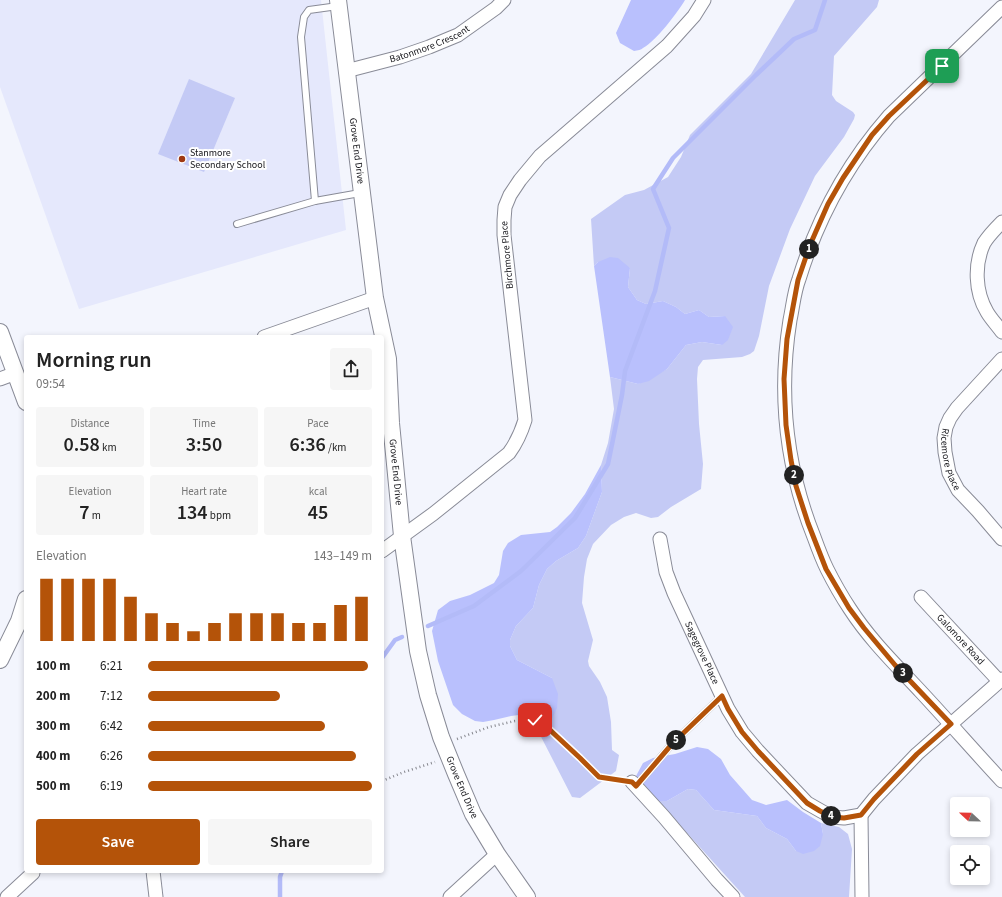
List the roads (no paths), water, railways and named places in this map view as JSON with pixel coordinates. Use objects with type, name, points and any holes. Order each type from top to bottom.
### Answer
[{"type":"street","name":"Batonmore Crescent","points":[[346,71],[400,57],[458,35],[496,8],[504,0]]},
{"type":"street","name":"Birchmore Place","points":[[384,550],[433,514],[509,453],[522,432],[525,420],[504,236],[505,206],[510,195],[520,180],[540,156],[667,46],[694,16],[704,0]]},
{"type":"street","name":"Grove End Drive","points":[[338,3],[375,298],[383,335]]},
{"type":"street","points":[[1002,7],[889,116],[872,135],[843,178],[819,223],[798,280],[787,339],[784,379],[786,425],[796,486],[808,523],[826,569],[849,608],[864,628],[895,665],[1002,781]]},
{"type":"street","points":[[1002,222],[985,242],[977,268],[978,287],[981,300],[986,312],[1002,332]]},
{"type":"street","points":[[276,335],[375,298]]},
{"type":"street","points":[[0,332],[24,396]]},
{"type":"street","name":"Grove End Drive","points":[[384,340],[388,359],[391,423],[402,536],[418,651],[428,695],[447,751],[473,814],[497,854],[527,897]]},
{"type":"street","name":"Ricemore Place","points":[[1002,359],[957,408],[946,427],[944,438],[949,474],[958,490],[1002,539]]},
{"type":"street","points":[[0,378],[16,373]]},
{"type":"street","name":"Sagegrove Place","points":[[660,539],[666,572],[674,593],[728,709],[742,732],[807,803],[832,817],[844,818],[861,815]]},
{"type":"street","name":"Galomore Road","points":[[921,597],[1001,680],[951,724]]},
{"type":"street","points":[[0,660],[19,621],[24,605]]},
{"type":"street","points":[[862,897],[861,815],[874,799],[917,754],[951,724]]},
{"type":"street","points":[[634,784],[733,897]]},
{"type":"street","points":[[450,897],[497,854]]},
{"type":"street","points":[[7,897],[33,873]]},
{"type":"street","points":[[153,873],[156,897]]},
{"type":"lane","points":[[315,201],[301,37],[304,17],[309,10],[338,3]]},
{"type":"lane","points":[[237,224],[315,201],[362,193]]},
{"type":"lane","points":[[634,784],[672,744],[722,696]]},
{"type":"waterway","points":[[428,626],[474,606],[521,571],[575,518],[608,464],[622,395],[625,371],[655,291],[669,228],[653,189],[673,158],[756,75],[794,39],[815,30],[825,0]]},
{"type":"waterway","points":[[384,655],[395,640],[402,637]]},
{"type":"waterway","points":[[280,897],[281,873]]},
{"type":"place","name":"Stanmore Secondary School","points":[[182,159]]}]
